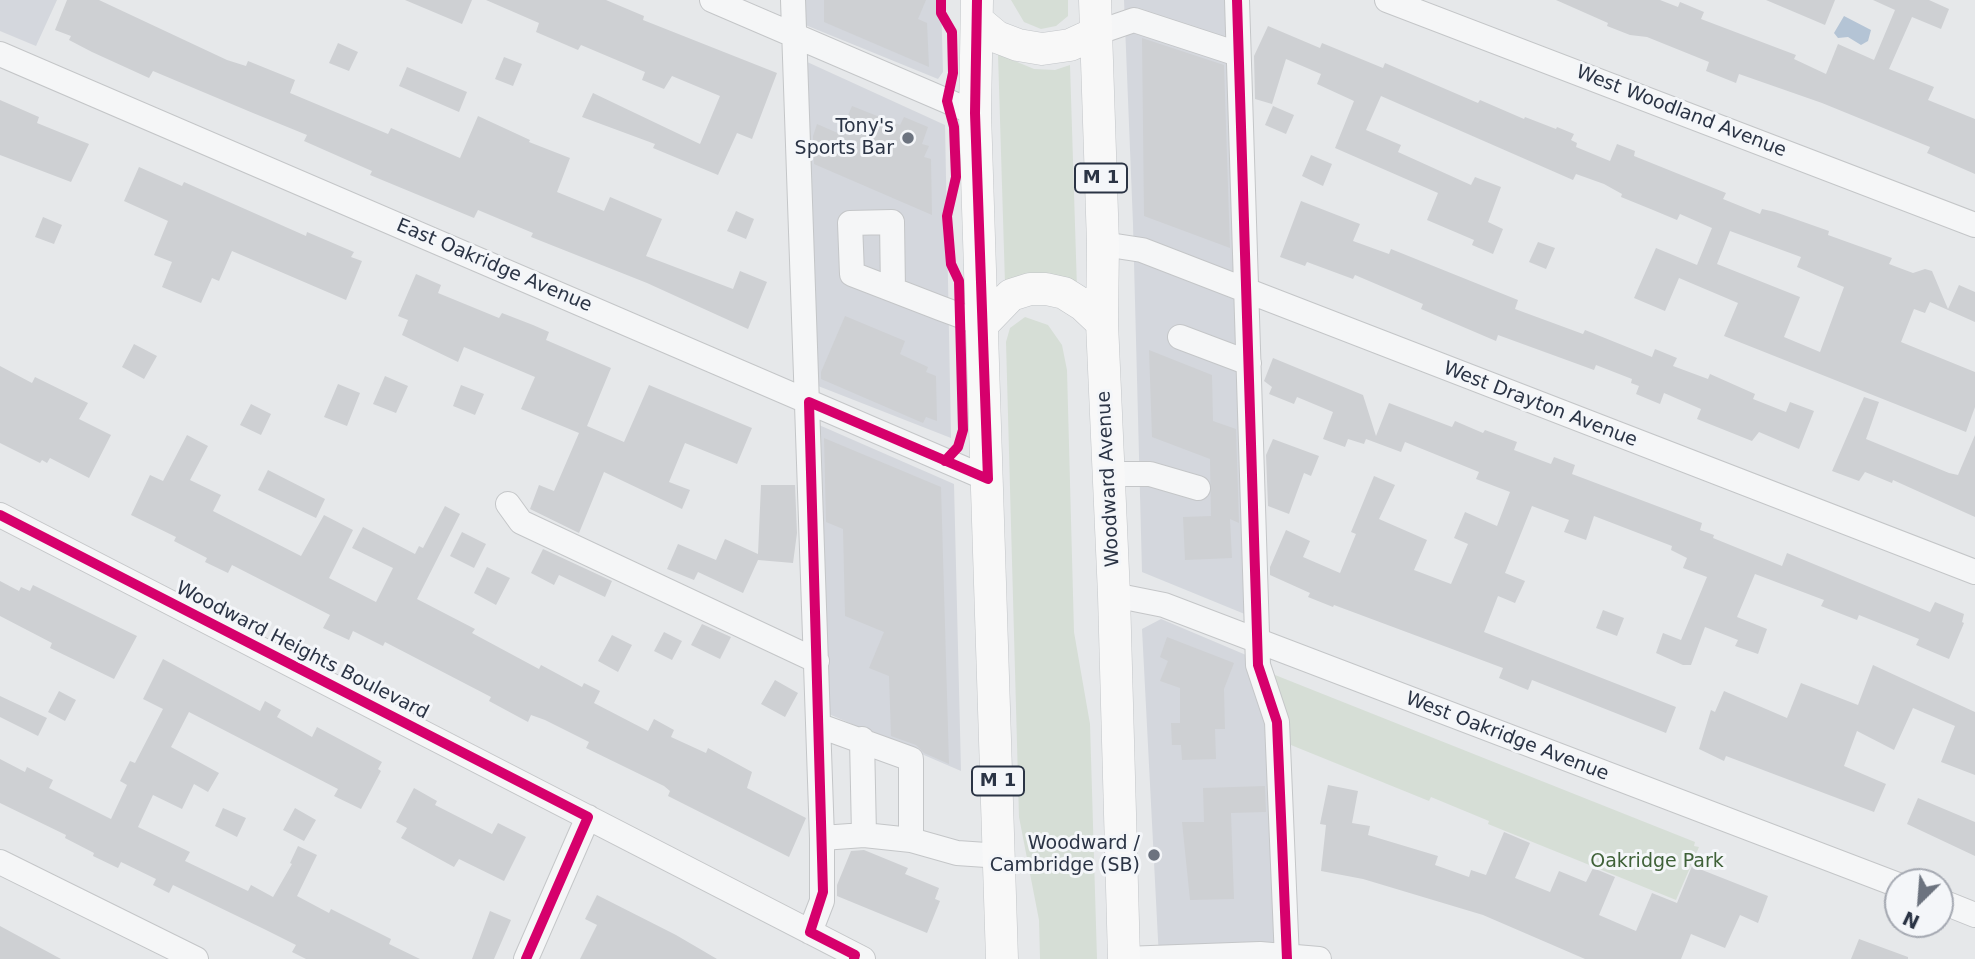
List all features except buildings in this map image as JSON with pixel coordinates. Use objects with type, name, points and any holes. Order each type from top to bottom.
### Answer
[{"type":"main road","name":"Woodward Avenue","points":[[1095,0],[1103,244],[1102,323],[1114,594],[1124,959]]},
{"type":"main road","points":[[978,10],[997,37],[1018,46],[1042,49],[1070,45],[1096,33]]},
{"type":"main road","name":"M 1","points":[[978,10],[975,113],[1001,856],[1002,959]]},
{"type":"main road","points":[[983,324],[1011,295],[1030,289],[1064,293],[1083,305],[1102,323]]},
{"type":"street","points":[[712,0],[975,113]]},
{"type":"street","points":[[793,0],[820,726],[822,901],[810,932]]},
{"type":"street","points":[[1237,0],[1258,665],[1277,722],[1287,957]]},
{"type":"street","name":"West Woodland Avenue","points":[[1387,0],[1975,225]]},
{"type":"street","points":[[1096,33],[1134,20],[1238,54]]},
{"type":"street","name":"East Oakridge Avenue","points":[[0,54],[988,480]]},
{"type":"street","name":"West Drayton Avenue","points":[[1103,244],[1142,250],[1975,572]]},
{"type":"street","points":[[893,290],[983,324]]},
{"type":"street","points":[[1180,337],[1249,363]]},
{"type":"street","points":[[1108,474],[1150,474],[1199,488]]},
{"type":"street","points":[[508,504],[521,522],[817,661]]},
{"type":"street","name":"Woodward Heights Boulevard","points":[[0,515],[858,958]]},
{"type":"street","name":"West Oakridge Avenue","points":[[1114,594],[1164,605],[1884,880]]},
{"type":"street","points":[[820,726],[911,759],[911,840]]},
{"type":"street","points":[[862,739],[864,835]]},
{"type":"street","points":[[526,959],[588,817]]},
{"type":"street","points":[[822,838],[864,835],[911,840],[957,853],[1001,856]]},
{"type":"street","points":[[0,862],[196,959]]},
{"type":"street","points":[[1954,907],[1975,915]]},
{"type":"street","points":[[1124,959],[1319,959]]},
{"type":"shaded area","points":[[0,0],[57,0],[36,46],[0,31]]},
{"type":"shaded area","points":[[798,0],[941,0],[943,72],[938,79],[798,22]]},
{"type":"shaded area","points":[[1124,0],[1227,0],[1252,617],[1142,572]]},
{"type":"shaded area","points":[[805,61],[945,125],[951,438],[813,384]]},
{"type":"shaded area","points":[[819,425],[954,484],[961,771],[824,712]]},
{"type":"shaded area","points":[[1161,619],[1246,655],[1269,721],[1279,959],[1159,959],[1142,629]]},
{"type":"green space","points":[[1011,0],[1068,0],[1068,16],[1056,26],[1041,29],[1024,22]]},
{"type":"green space","points":[[998,54],[1034,69],[1055,70],[1070,65],[1077,289],[1005,284]]},
{"type":"green space","points":[[1025,317],[1048,325],[1062,345],[1067,370],[1074,632],[1090,724],[1097,959],[1040,959],[1039,920],[1019,817],[1006,342],[1010,328]]},
{"type":"green space","name":"Oakridge Park","points":[[1270,673],[1695,842],[1694,846],[1699,847],[1676,900],[1488,824],[1489,821],[1431,797],[1429,801],[1286,743]]},
{"type":"water","points":[[1844,16],[1871,30],[1868,41],[1861,45],[1848,37],[1838,38],[1834,33]]},
{"type":"cycle path","points":[[941,0],[941,13],[952,32],[953,73],[947,101],[954,127],[956,177],[947,216],[951,264],[959,281],[963,430],[958,447],[945,461]]},
{"type":"cycle path","points":[[854,959],[855,955],[810,932],[823,892],[809,402],[988,479],[975,113],[977,0]]},
{"type":"cycle path","points":[[1237,0],[1258,665],[1277,722],[1287,959]]},
{"type":"cycle path","points":[[0,515],[588,817],[526,959]]},
{"type":"place","name":"Tony's Sports Bar","points":[[908,138]]},
{"type":"place","name":"Woodward / Cambridge (SB)","points":[[1154,855]]}]
